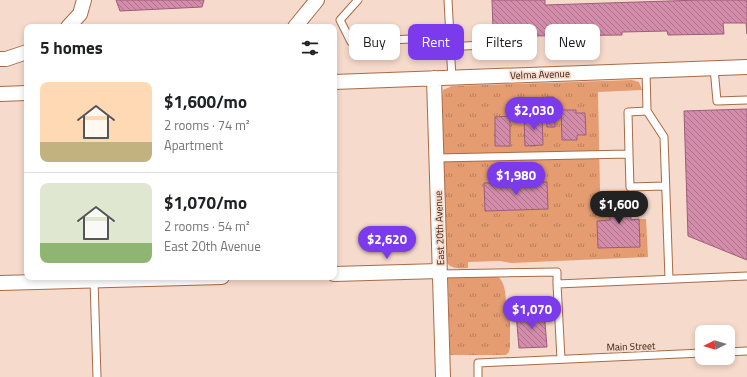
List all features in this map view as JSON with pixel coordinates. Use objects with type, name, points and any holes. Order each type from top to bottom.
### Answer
[{"type":"street","points":[[71,24],[80,14],[84,0]]},
{"type":"street","points":[[297,24],[317,0]]},
{"type":"street","points":[[0,59],[6,59],[24,53]]},
{"type":"street","name":"Velma Avenue","points":[[337,82],[747,67]]},
{"type":"street","name":"East 20th Avenue","points":[[434,78],[443,377]]},
{"type":"street","points":[[0,94],[24,93]]},
{"type":"street","points":[[337,274],[440,273]]},
{"type":"street","points":[[0,283],[67,280]]},
{"type":"lane","points":[[358,0],[340,20],[351,42],[408,39]]},
{"type":"lane","points":[[448,0],[449,24]]},
{"type":"lane","points":[[451,60],[452,78]]},
{"type":"lane","points":[[714,68],[717,101],[747,100]]},
{"type":"lane","points":[[646,70],[647,111],[664,137],[668,279]]},
{"type":"lane","points":[[647,111],[628,112],[630,187],[665,186]]},
{"type":"lane","points":[[437,158],[629,154]]},
{"type":"lane","points":[[440,273],[556,272],[561,358]]},
{"type":"lane","points":[[557,284],[747,276]]},
{"type":"lane","points":[[89,280],[97,377]]},
{"type":"lane","points":[[735,352],[747,351]]},
{"type":"lane","name":"Main Street","points":[[478,377],[478,363],[561,358],[695,353]]},
{"type":"green space","points":[[632,80],[639,82],[642,90],[598,92],[600,191],[630,190],[631,219],[646,219],[648,257],[511,263],[500,261],[468,262],[468,268],[454,268],[447,263],[443,90],[452,86]]},
{"type":"green space","points":[[495,275],[501,280],[505,294],[506,308],[510,309],[509,352],[506,355],[450,355],[448,277]]},
{"type":"building","points":[[116,0],[204,0],[202,7],[120,11]]},
{"type":"building","points":[[492,0],[545,0],[545,5],[747,0],[747,34],[746,23],[723,23],[724,34],[668,35],[667,31],[622,32],[622,35],[600,35],[600,24],[545,24],[545,36],[537,36],[537,24],[493,24]]},
{"type":"building","points":[[546,97],[554,97],[555,127],[547,127]]},
{"type":"building","points":[[747,109],[747,260],[688,236],[684,111]]},
{"type":"building","points":[[561,110],[576,110],[576,113],[585,113],[586,135],[577,135],[577,140],[562,140]]},
{"type":"building","points":[[510,116],[510,146],[495,146],[495,117]]},
{"type":"building","points":[[542,116],[543,145],[525,146],[524,117]]},
{"type":"building","points":[[547,182],[548,209],[485,211],[484,183]]},
{"type":"building","points":[[630,194],[631,220],[639,219],[640,247],[598,248],[597,221],[610,220],[609,195]]},
{"type":"building","points":[[544,311],[547,347],[519,348],[516,313]]}]
